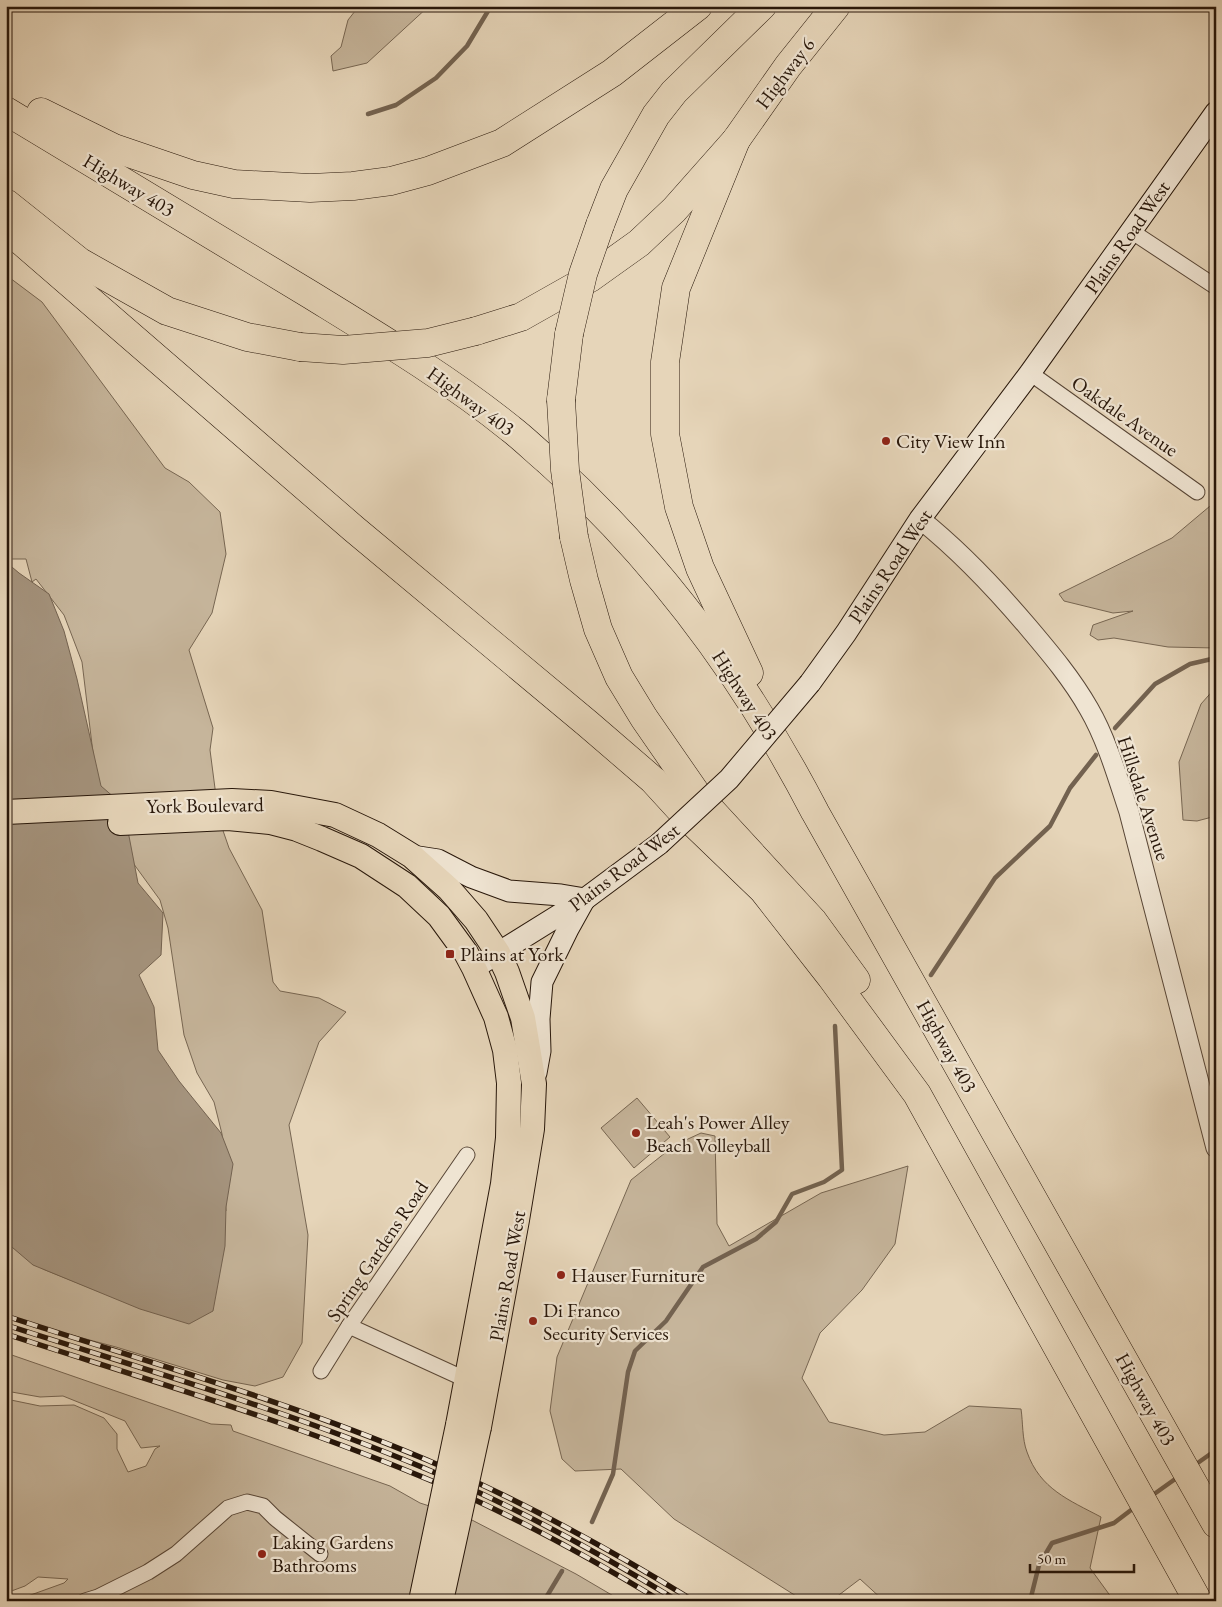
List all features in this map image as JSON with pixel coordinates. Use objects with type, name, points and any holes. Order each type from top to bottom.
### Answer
[{"type":"highway","points":[[6,92],[53,119],[114,148],[193,175],[234,184],[276,188],[353,186],[391,180],[428,171],[502,143],[612,73],[698,6]]},
{"type":"highway","points":[[762,6],[674,92],[656,115],[614,189],[600,225],[583,274],[569,334],[561,400],[565,470],[574,537],[598,628],[619,676],[644,718],[698,796],[814,921],[889,1027],[916,1094]]},
{"type":"highway","name":"Highway 6","points":[[736,140],[788,66],[836,6]]},
{"type":"highway","name":"Highway 403","points":[[6,111],[367,330],[437,376],[511,429],[579,490],[639,552],[723,659],[791,766],[1216,1524]]},
{"type":"highway","points":[[6,203],[80,262],[166,311],[247,337],[300,347],[343,350],[418,344],[476,332],[521,317],[590,278],[639,243],[674,210],[736,140]]},
{"type":"highway","points":[[736,140],[676,288],[665,362],[665,434],[679,508],[700,568],[791,766]]},
{"type":"highway","points":[[6,228],[354,529],[654,780],[685,815],[763,890],[831,977],[916,1094],[1198,1601]]},
{"type":"main road","name":"Plains Road West","points":[[441,1601],[468,1426],[467,1380],[503,1184],[508,1138],[509,1083],[505,1050],[496,1017],[474,968],[585,899],[659,844],[729,779],[810,683],[846,633],[920,519],[1030,373],[1216,112]]},
{"type":"main road","name":"York Boulevard","points":[[6,828],[230,810],[271,803],[335,815],[378,835],[412,856],[449,889],[476,920],[498,953]]},
{"type":"main road","name":"York Boulevard","points":[[6,812],[230,810],[297,829],[361,856],[407,886],[438,916],[466,953],[474,968]]},
{"type":"main road","points":[[412,856],[438,860],[471,878],[509,891],[585,899],[542,982],[539,1019],[540,1051],[534,1084]]},
{"type":"main road","name":"Plains Road West","points":[[421,1601],[468,1426],[517,1220],[532,1129],[534,1084],[522,1018],[507,972],[498,953]]},
{"type":"street","points":[[1131,231],[1216,287]]},
{"type":"street","name":"Oakdale Avenue","points":[[1030,373],[1197,492]]},
{"type":"street","name":"Hillsdale Avenue","points":[[920,519],[934,530],[996,590],[1057,662],[1090,710],[1112,762],[1129,812],[1216,1148]]},
{"type":"street","name":"Spring Gardens Road","points":[[321,1371],[349,1326],[467,1155]]},
{"type":"street","points":[[349,1326],[467,1380]]},
{"type":"street","points":[[85,1601],[98,1597],[148,1572],[176,1554],[228,1508],[247,1502],[262,1506],[320,1554]]},
{"type":"shaded area","points":[[359,6],[429,6],[367,63],[333,71],[331,56],[341,47],[348,20]]},
{"type":"shaded area","points":[[6,275],[42,302],[165,468],[189,482],[220,512],[226,554],[212,613],[189,650],[213,728],[210,750],[219,819],[229,848],[262,910],[273,982],[280,991],[319,998],[346,1012],[319,1042],[289,1125],[308,1235],[302,1343],[283,1377],[255,1386],[223,1380],[116,1347],[26,1323],[6,1314],[6,1241],[43,1269],[100,1292],[226,1211],[222,1134],[214,1102],[197,1073],[184,1035],[168,928],[160,900],[101,819],[82,662],[64,615],[36,579],[32,582],[26,559],[6,559]]},
{"type":"shaded area","points":[[1216,501],[1216,648],[1168,647],[1114,638],[1098,640],[1090,635],[1093,625],[1133,611],[1113,613],[1064,601],[1059,594],[1172,538]]},
{"type":"shaded area","points":[[6,562],[49,594],[64,631],[77,679],[101,786],[123,805],[138,883],[163,913],[161,955],[139,975],[154,1007],[158,1050],[179,1081],[221,1133],[233,1164],[226,1207],[225,1246],[213,1311],[189,1324],[140,1309],[33,1265],[6,1242]]},
{"type":"shaded area","points":[[1216,687],[1216,816],[1197,821],[1183,820],[1179,762],[1201,704]]},
{"type":"shaded area","name":"Leah's Power Alley Beach Volleyball","points":[[637,1098],[670,1137],[634,1168],[601,1128]]},
{"type":"shaded area","points":[[701,1133],[715,1136],[717,1224],[729,1246],[821,1193],[908,1166],[895,1244],[862,1290],[820,1333],[802,1378],[829,1422],[884,1435],[925,1432],[969,1406],[1021,1409],[1025,1447],[1040,1475],[1067,1499],[1101,1517],[1090,1568],[1114,1601],[884,1601],[860,1579],[831,1601],[804,1601],[674,1519],[621,1469],[575,1471],[562,1459],[550,1411],[557,1357],[631,1180],[675,1145]]},
{"type":"shaded area","points":[[6,1353],[211,1424],[231,1425],[233,1431],[390,1486],[420,1503],[470,1519],[576,1574],[622,1601],[14,1601],[64,1583],[68,1579],[38,1577],[25,1586],[6,1593],[6,1399],[40,1406],[74,1405],[104,1418],[117,1434],[117,1449],[128,1472],[146,1466],[155,1449],[160,1446],[141,1448],[125,1421],[63,1396],[40,1397],[6,1391]]},
{"type":"waterway","points":[[368,114],[396,105],[436,78],[467,46],[491,6]]},
{"type":"waterway","points":[[1115,728],[1155,684],[1190,664],[1216,658]]},
{"type":"waterway","points":[[931,975],[995,878],[1050,826],[1070,788],[1096,755]]},
{"type":"waterway","points":[[592,1522],[613,1474],[628,1372],[635,1351],[666,1321],[703,1267],[756,1239],[776,1222],[792,1194],[824,1182],[842,1170],[835,1026]]},
{"type":"waterway","points":[[1192,1467],[1216,1450]]},
{"type":"waterway","points":[[1150,1497],[1178,1477]]},
{"type":"waterway","points":[[1030,1601],[1039,1565],[1052,1543],[1114,1523],[1135,1507]]},
{"type":"waterway","points":[[544,1601],[562,1571]]},
{"type":"railway","points":[[6,1316],[271,1401],[376,1439],[427,1460],[496,1491],[563,1526],[629,1562],[694,1601]]},
{"type":"railway","points":[[6,1325],[164,1375],[373,1447],[489,1497],[616,1564],[678,1601]]},
{"type":"railway","points":[[6,1334],[266,1418],[420,1476],[513,1518],[603,1566],[661,1601]]},
{"type":"place","name":"City View Inn","points":[[886,441]]},
{"type":"place","name":"Plains at York","points":[[450,954]]},
{"type":"place","name":"Leah's Power Alley Beach Volleyball","points":[[636,1133]]},
{"type":"place","name":"Hauser Furniture","points":[[561,1275]]},
{"type":"place","name":"Di Franco Security Services","points":[[533,1321]]},
{"type":"place","name":"Laking Gardens Bathrooms","points":[[262,1554]]}]
